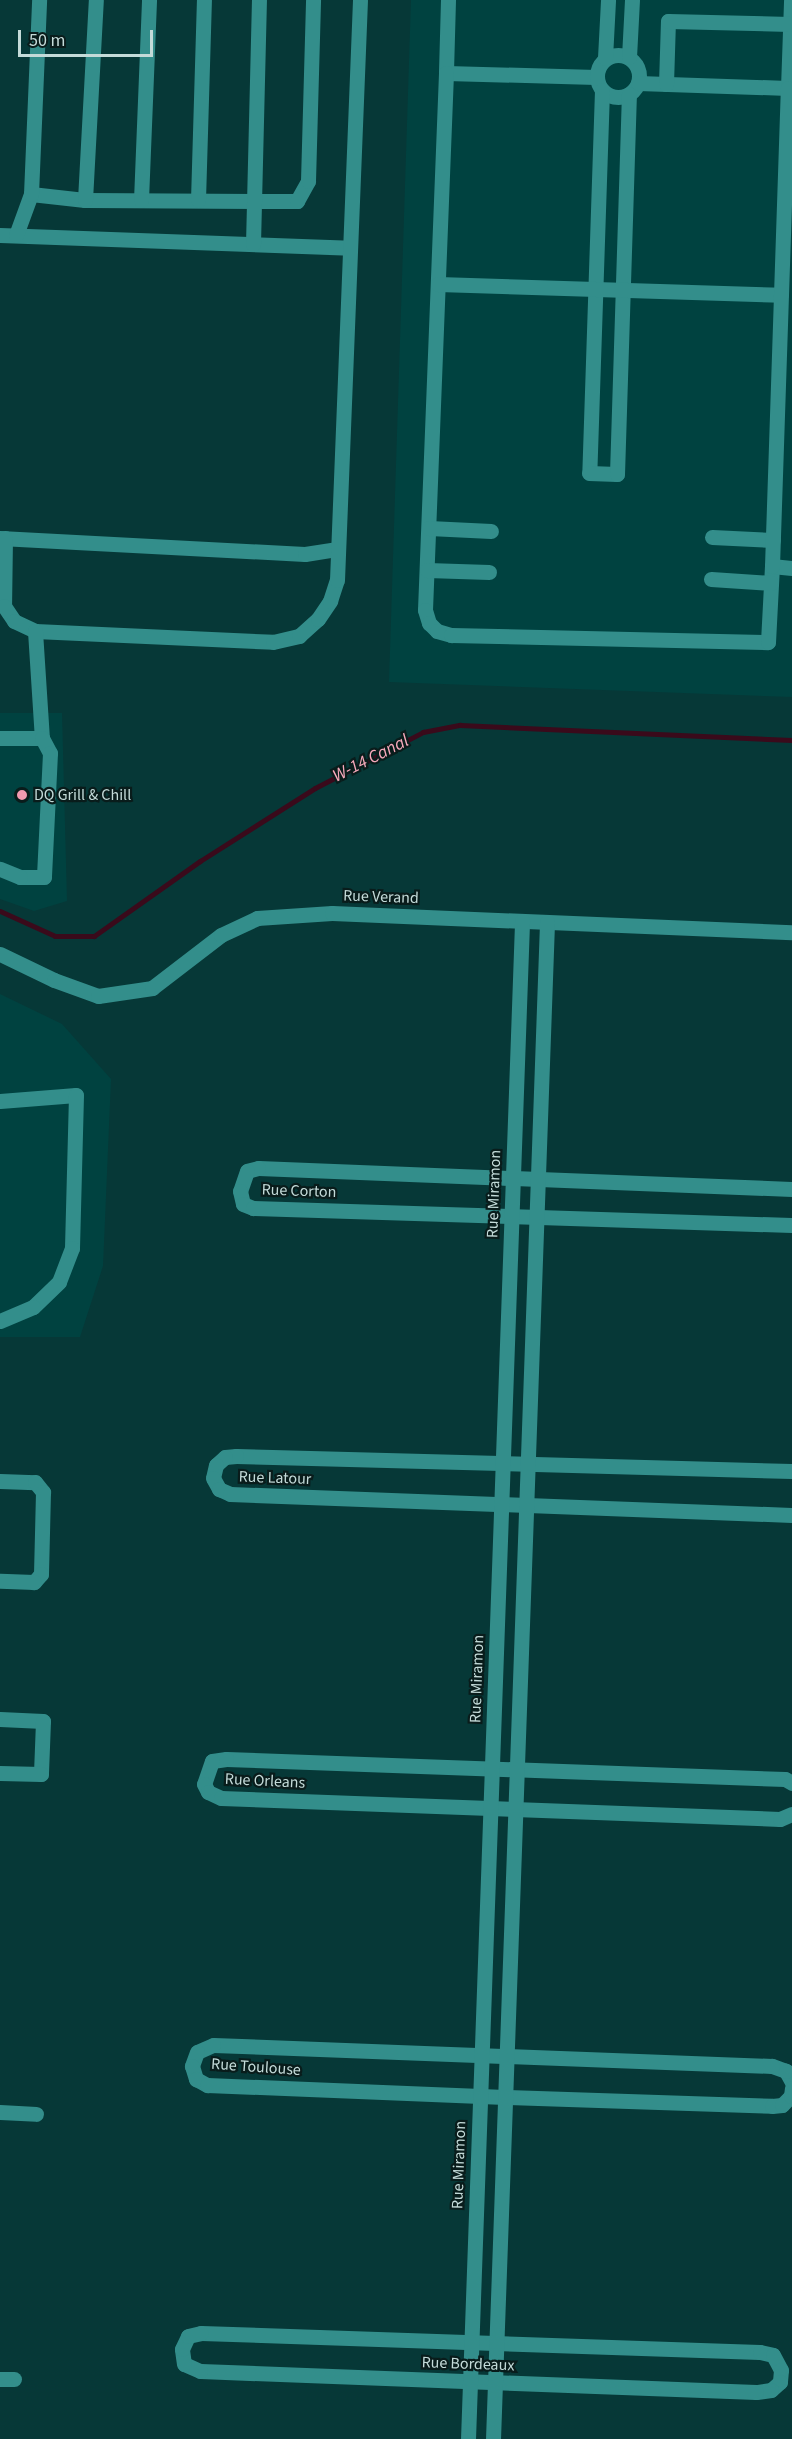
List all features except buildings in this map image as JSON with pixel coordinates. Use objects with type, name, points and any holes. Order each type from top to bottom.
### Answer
[{"type":"street","points":[[16,235],[31,194],[39,0]]},
{"type":"street","points":[[85,200],[96,0]]},
{"type":"street","points":[[141,200],[149,0]]},
{"type":"street","points":[[198,200],[204,0]]},
{"type":"street","points":[[253,244],[259,0]]},
{"type":"street","points":[[31,194],[85,200],[297,201],[308,181],[313,0]]},
{"type":"street","points":[[338,549],[305,554],[3,538],[4,606],[14,621],[35,631],[273,642],[299,636],[318,619],[330,601],[336,580],[338,549],[360,0]]},
{"type":"street","points":[[448,0],[425,610],[429,623],[437,631],[451,635],[768,642],[791,0]]},
{"type":"street","points":[[605,58],[617,54],[629,57],[638,68],[627,152],[616,474],[589,473],[600,151],[599,84],[605,58],[608,0]]},
{"type":"street","points":[[629,57],[632,0]]},
{"type":"street","points":[[666,84],[668,21],[790,24]]},
{"type":"street","points":[[446,73],[599,84],[615,97],[634,88],[666,84],[788,88]]},
{"type":"street","points":[[600,151],[627,152]]},
{"type":"street","points":[[0,235],[350,248]]},
{"type":"street","points":[[438,284],[781,295]]},
{"type":"street","points":[[594,351],[620,352]]},
{"type":"street","points":[[592,411],[618,412]]},
{"type":"street","points":[[429,528],[492,531]]},
{"type":"street","points":[[712,537],[773,540]]},
{"type":"street","points":[[772,566],[792,568]]},
{"type":"street","points":[[427,570],[489,572]]},
{"type":"street","points":[[711,579],[771,583]]},
{"type":"street","points":[[0,869],[20,877],[44,877],[50,753],[42,738],[35,631]]},
{"type":"street","points":[[0,738],[42,738]]},
{"type":"street","name":"Rue Verand","points":[[0,954],[54,980],[98,996],[152,988],[221,935],[257,918],[332,913],[792,932]]},
{"type":"street","name":"Rue Miramon","points":[[468,2439],[522,921]]},
{"type":"street","points":[[493,2439],[547,922]]},
{"type":"street","points":[[0,1101],[76,1095],[72,1248],[59,1282],[33,1307],[0,1321]]},
{"type":"street","name":"Rue Corton","points":[[792,1189],[258,1168],[247,1171],[240,1191],[243,1204],[253,1208],[511,1218],[792,1225]]},
{"type":"street","name":"Rue Latour","points":[[792,1471],[527,1466],[236,1456],[225,1457],[216,1465],[213,1478],[219,1489],[230,1494],[792,1515]]},
{"type":"street","points":[[0,1481],[35,1482],[43,1492],[41,1574],[34,1582],[0,1581]]},
{"type":"street","points":[[0,1719],[43,1721],[41,1774],[0,1773]]},
{"type":"street","name":"Rue Orleans","points":[[792,1783],[785,1779],[226,1758],[212,1761],[206,1770],[204,1784],[208,1792],[221,1798],[780,1819],[792,1814]]},
{"type":"street","name":"Rue Toulouse","points":[[792,2082],[786,2071],[772,2066],[213,2045],[197,2052],[192,2066],[196,2079],[207,2085],[505,2097],[772,2106],[783,2105],[791,2096],[792,2088]]},
{"type":"street","points":[[0,2112],[36,2114]]},
{"type":"street","name":"Rue Bordeaux","points":[[201,2333],[496,2345],[760,2352],[773,2355],[781,2370],[780,2382],[771,2391],[756,2392],[495,2384],[200,2371],[184,2364],[182,2349],[188,2336],[201,2333]]},
{"type":"shaded area","points":[[411,0],[792,0],[792,697],[389,682]]},
{"type":"shaded area","points":[[0,713],[62,713],[67,901],[34,911],[0,899]]},
{"type":"shaded area","points":[[0,994],[62,1024],[111,1079],[103,1266],[80,1337],[0,1337]]},
{"type":"waterway","name":"W-14 Canal","points":[[0,911],[55,936],[94,936],[200,861],[315,788],[423,732],[460,725],[792,740]]},
{"type":"place","name":"DQ Grill & Chill","points":[[22,795]]}]
